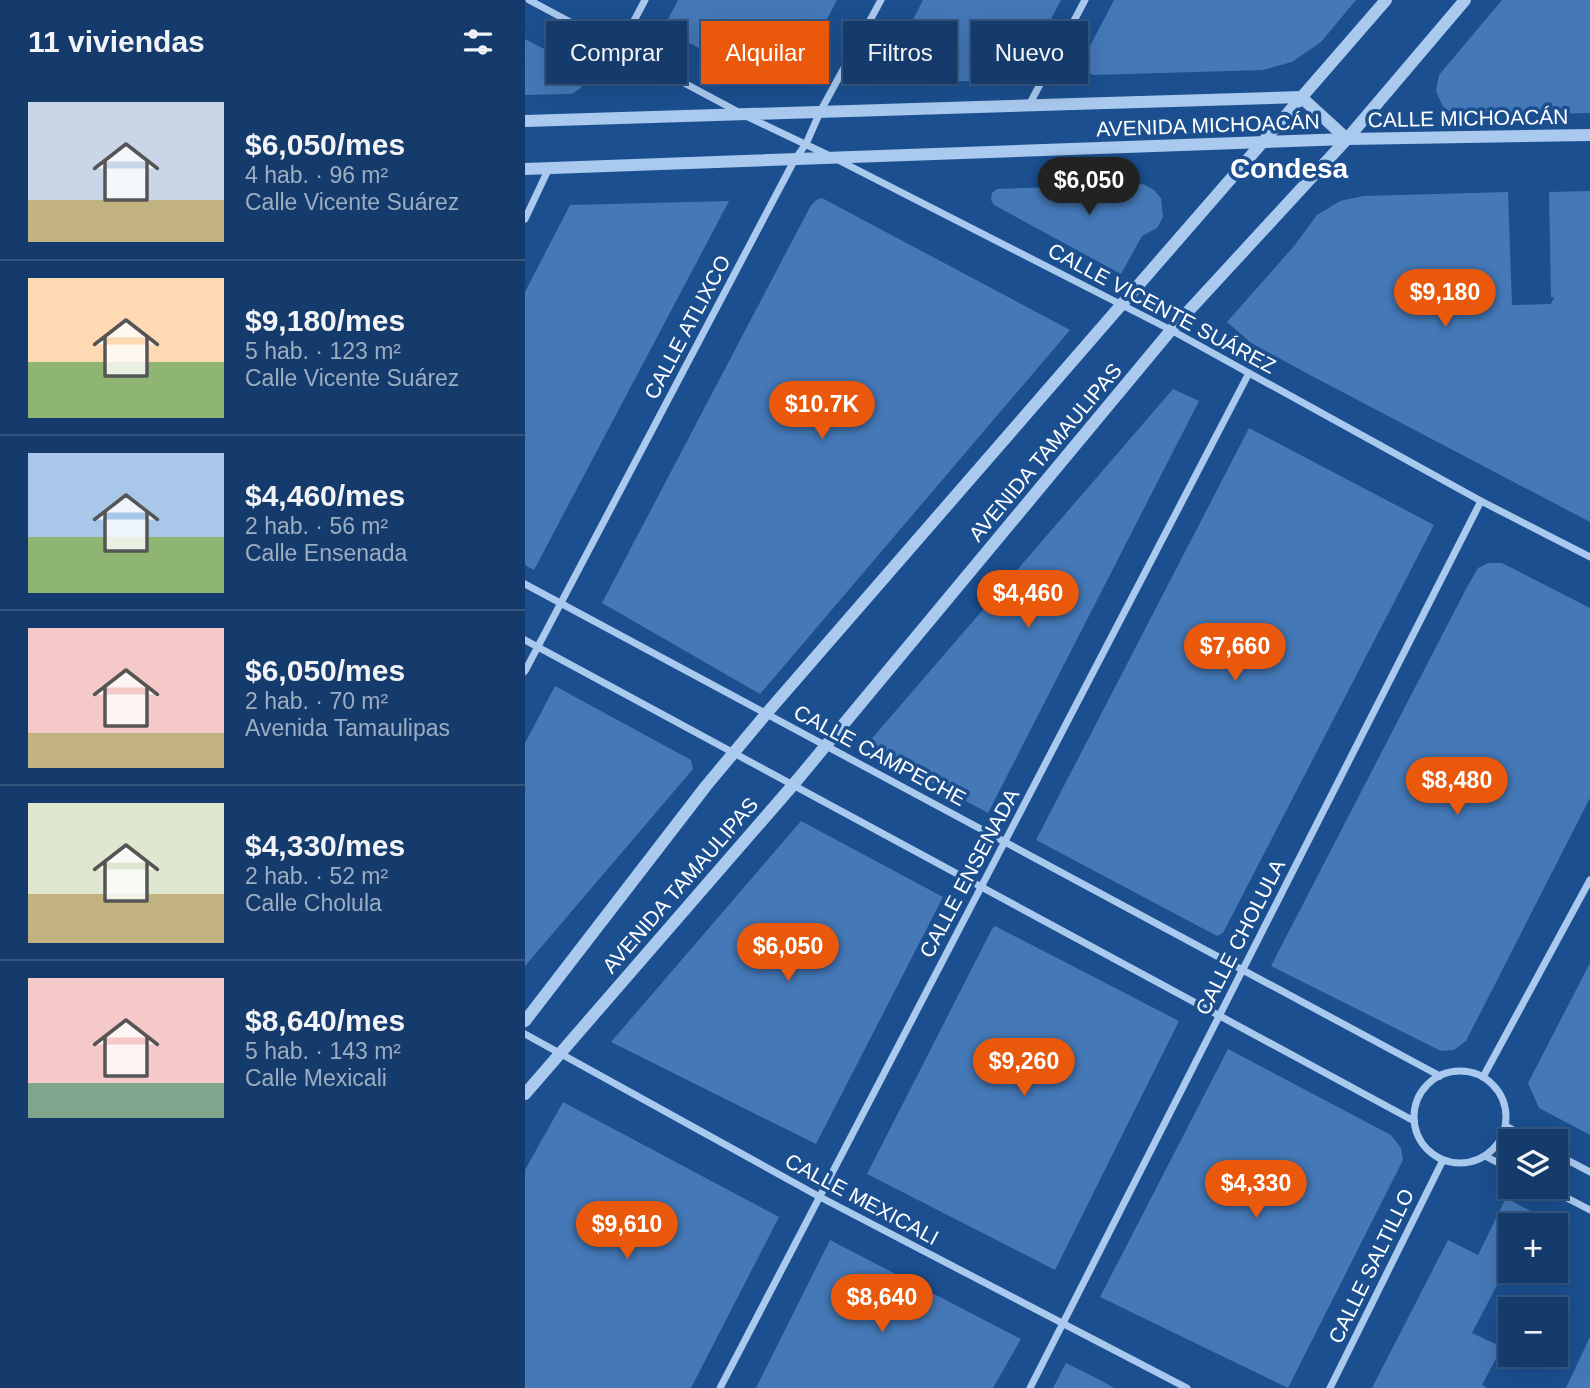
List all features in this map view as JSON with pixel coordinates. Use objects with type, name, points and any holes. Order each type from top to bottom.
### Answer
[{"type":"street","name":"CALLE VICENTE SUÁREZ","points":[[529,0],[570,21]]},
{"type":"street","points":[[634,21],[645,0]]},
{"type":"street","name":"CALLE ATLIXCO","points":[[525,671],[881,0]]},
{"type":"street","points":[[1029,106],[1085,0]]},
{"type":"street","name":"AVENIDA TAMAULIPAS","points":[[525,1021],[766,714],[1386,0]]},
{"type":"street","name":"AVENIDA TAMAULIPAS","points":[[525,1094],[793,785],[1171,330],[1347,139],[1465,0]]},
{"type":"street","name":"CALLE VICENTE SUÁREZ","points":[[687,84],[1171,330],[1482,501],[1590,557]]},
{"type":"street","name":"AVENIDA MICHOACÁN","points":[[525,121],[1301,97],[1347,139]]},
{"type":"street","name":"CALLE MICHOACÁN","points":[[1347,139],[1590,135]]},
{"type":"street","name":"AVENIDA MICHOACÁN","points":[[525,169],[1347,139]]},
{"type":"street","points":[[525,219],[549,168]]},
{"type":"street","name":"CALLE ENSENADA","points":[[720,1388],[1249,373]]},
{"type":"street","name":"CALLE CHOLULA","points":[[1030,1388],[1482,501]]},
{"type":"street","name":"CALLE CAMPECHE","points":[[525,584],[1440,1076]]},
{"type":"street","points":[[525,640],[1414,1121]]},
{"type":"street","points":[[1483,1077],[1590,880]]},
{"type":"street","name":"CALLE MEXICALI","points":[[525,1034],[820,1197],[1187,1388]]},
{"type":"street","points":[[1454,1072],[1469,1072],[1483,1077],[1502,1098],[1506,1112],[1506,1126],[1495,1148],[1472,1162],[1457,1163],[1432,1154],[1423,1145],[1414,1121],[1420,1094],[1440,1076],[1454,1072]]},
{"type":"street","points":[[1506,1126],[1511,1129]]},
{"type":"street","points":[[1485,1156],[1498,1163]]},
{"type":"street","name":"CALLE SALTILLO","points":[[1330,1388],[1443,1160]]},
{"type":"street","points":[[1568,1160],[1590,1172]]},
{"type":"street","points":[[1568,1199],[1590,1210]]},
{"type":"building","points":[[678,0],[837,0],[826,21],[701,21],[701,49],[687,42],[687,21],[667,21]]},
{"type":"building","points":[[923,0],[1061,0],[1050,21],[971,21],[971,81],[957,81],[957,21],[912,21]]},
{"type":"building","points":[[1114,0],[1356,0],[1321,42],[1292,62],[1263,70],[1093,75],[1088,72],[1088,50]]},
{"type":"building","points":[[1502,0],[1590,0],[1590,113],[1460,116],[1442,105],[1436,91],[1439,75]]},
{"type":"building","points":[[525,39],[546,50],[546,84],[582,84],[581,88],[572,94],[525,95]]},
{"type":"building","points":[[1143,184],[1161,198],[1163,217],[1157,228],[1142,236],[1121,274],[994,205],[991,200],[992,193],[997,189]]},
{"type":"building","points":[[1590,191],[1590,522],[1251,343],[1227,322],[1294,246],[1317,215],[1340,201],[1363,196],[1508,192],[1512,305],[1551,304],[1554,297],[1551,297],[1549,192]]},
{"type":"building","points":[[822,198],[1070,330],[760,694],[602,603],[810,207]]},
{"type":"building","points":[[729,201],[534,570],[525,565],[525,292],[570,205]]},
{"type":"building","points":[[1173,389],[1199,401],[988,813],[868,748],[868,743]]},
{"type":"building","points":[[1249,428],[1434,525],[1223,933],[1217,936],[1036,840]]},
{"type":"building","points":[[1488,563],[1502,563],[1590,608],[1590,798],[1466,1041],[1454,1050],[1441,1051],[1271,966],[1467,587],[1478,568]]},
{"type":"building","points":[[555,686],[691,760],[693,769],[525,966],[525,743]]},
{"type":"building","points":[[801,821],[943,897],[816,1144],[611,1042]]},
{"type":"building","points":[[995,926],[1179,1021],[1055,1270],[867,1174]]},
{"type":"building","points":[[1590,963],[1590,1135],[1539,1108],[1528,1083]]},
{"type":"building","points":[[1228,1049],[1391,1135],[1401,1148],[1403,1160],[1288,1388],[1100,1297]]},
{"type":"building","points":[[563,1102],[779,1217],[691,1388],[525,1388],[525,1170]]},
{"type":"building","points":[[1508,1199],[1534,1213],[1499,1213]]},
{"type":"building","points":[[1498,1214],[1498,1283],[1472,1333],[1498,1345],[1498,1355],[1482,1385],[1487,1388],[1372,1388],[1448,1240],[1478,1255]]},
{"type":"building","points":[[830,1240],[1021,1339],[993,1388],[756,1388]]},
{"type":"building","points":[[1590,1337],[1590,1388],[1566,1388],[1579,1360]]},
{"type":"building","points":[[1066,1363],[1100,1380],[1114,1388],[1053,1388]]},
{"type":"district","name":"Condesa","points":[[1289,168]]}]
